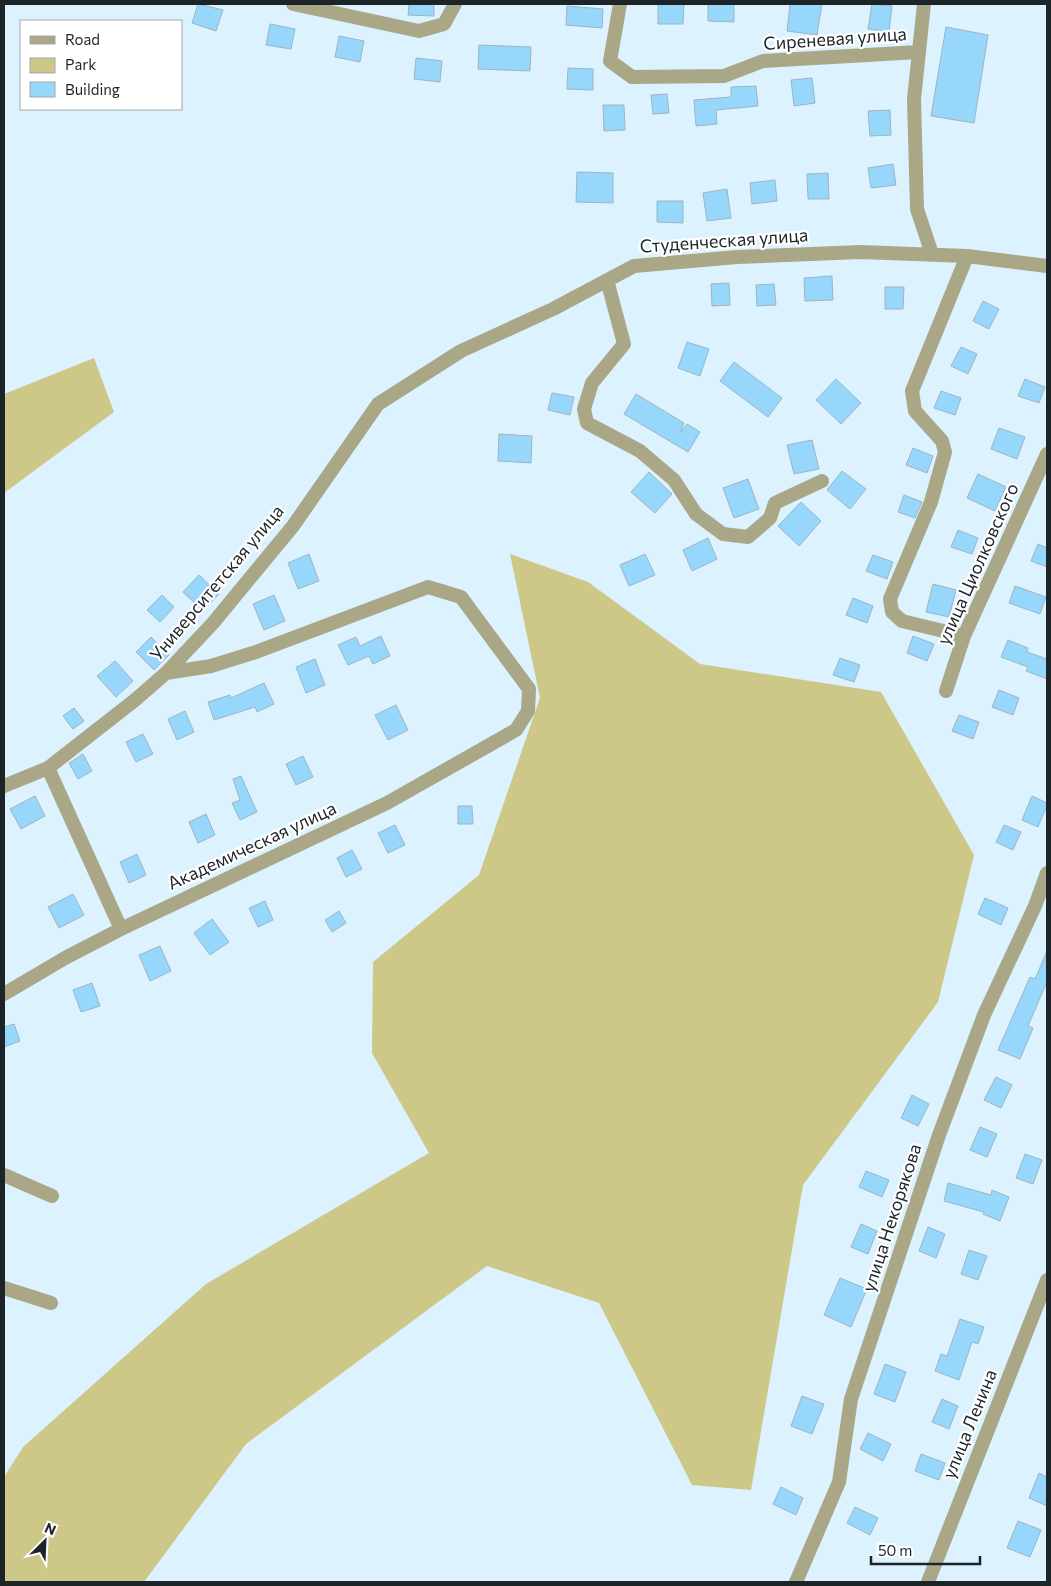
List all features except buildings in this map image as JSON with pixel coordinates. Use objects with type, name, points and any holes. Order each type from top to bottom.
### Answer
[{"type":"street","points":[[293,4],[418,31],[444,24],[454,4]]},
{"type":"street","name":"Сиреневая улица","points":[[620,4],[610,61],[632,77],[724,76],[763,61],[919,52]]},
{"type":"street","points":[[924,4],[914,99],[918,209],[932,254]]},
{"type":"street","name":"Студенческая улица","points":[[378,404],[461,351],[553,309],[634,266],[737,257],[860,252],[967,256],[1047,266]]},
{"type":"street","points":[[964,636],[902,621],[892,612],[890,599],[931,502],[944,452],[942,441],[915,411],[912,391],[967,256]]},
{"type":"street","points":[[607,280],[624,344],[592,383],[584,409],[587,423],[640,452],[674,480],[696,514],[723,534],[748,537],[770,518],[775,503],[822,481]]},
{"type":"street","name":"Университетская улица","points":[[4,786],[48,768],[166,674],[212,623],[293,526],[378,404]]},
{"type":"street","name":"улица Циолковского","points":[[946,691],[964,636],[1047,454]]},
{"type":"street","name":"Академическая улица","points":[[4,994],[65,958],[121,929],[387,803],[516,730],[528,712],[530,689],[461,597],[428,587],[256,652],[211,666],[166,674]]},
{"type":"street","points":[[48,768],[121,929]]},
{"type":"street","name":"улица Некорякова","points":[[796,1582],[840,1482],[851,1400],[939,1135],[984,1016],[1035,906],[1047,874]]},
{"type":"street","points":[[4,1175],[52,1196]]},
{"type":"street","name":"улица Ленина","points":[[928,1582],[1047,1280]]},
{"type":"street","points":[[4,1288],[51,1303]]},
{"type":"green space","points":[[94,358],[114,412],[4,493],[4,394]]},
{"type":"green space","points":[[510,554],[588,582],[700,664],[881,692],[974,855],[938,1002],[803,1185],[751,1490],[692,1485],[599,1303],[487,1266],[246,1444],[144,1582],[4,1582],[4,1477],[23,1447],[206,1284],[429,1153],[372,1053],[373,962],[479,875],[540,698]]}]
